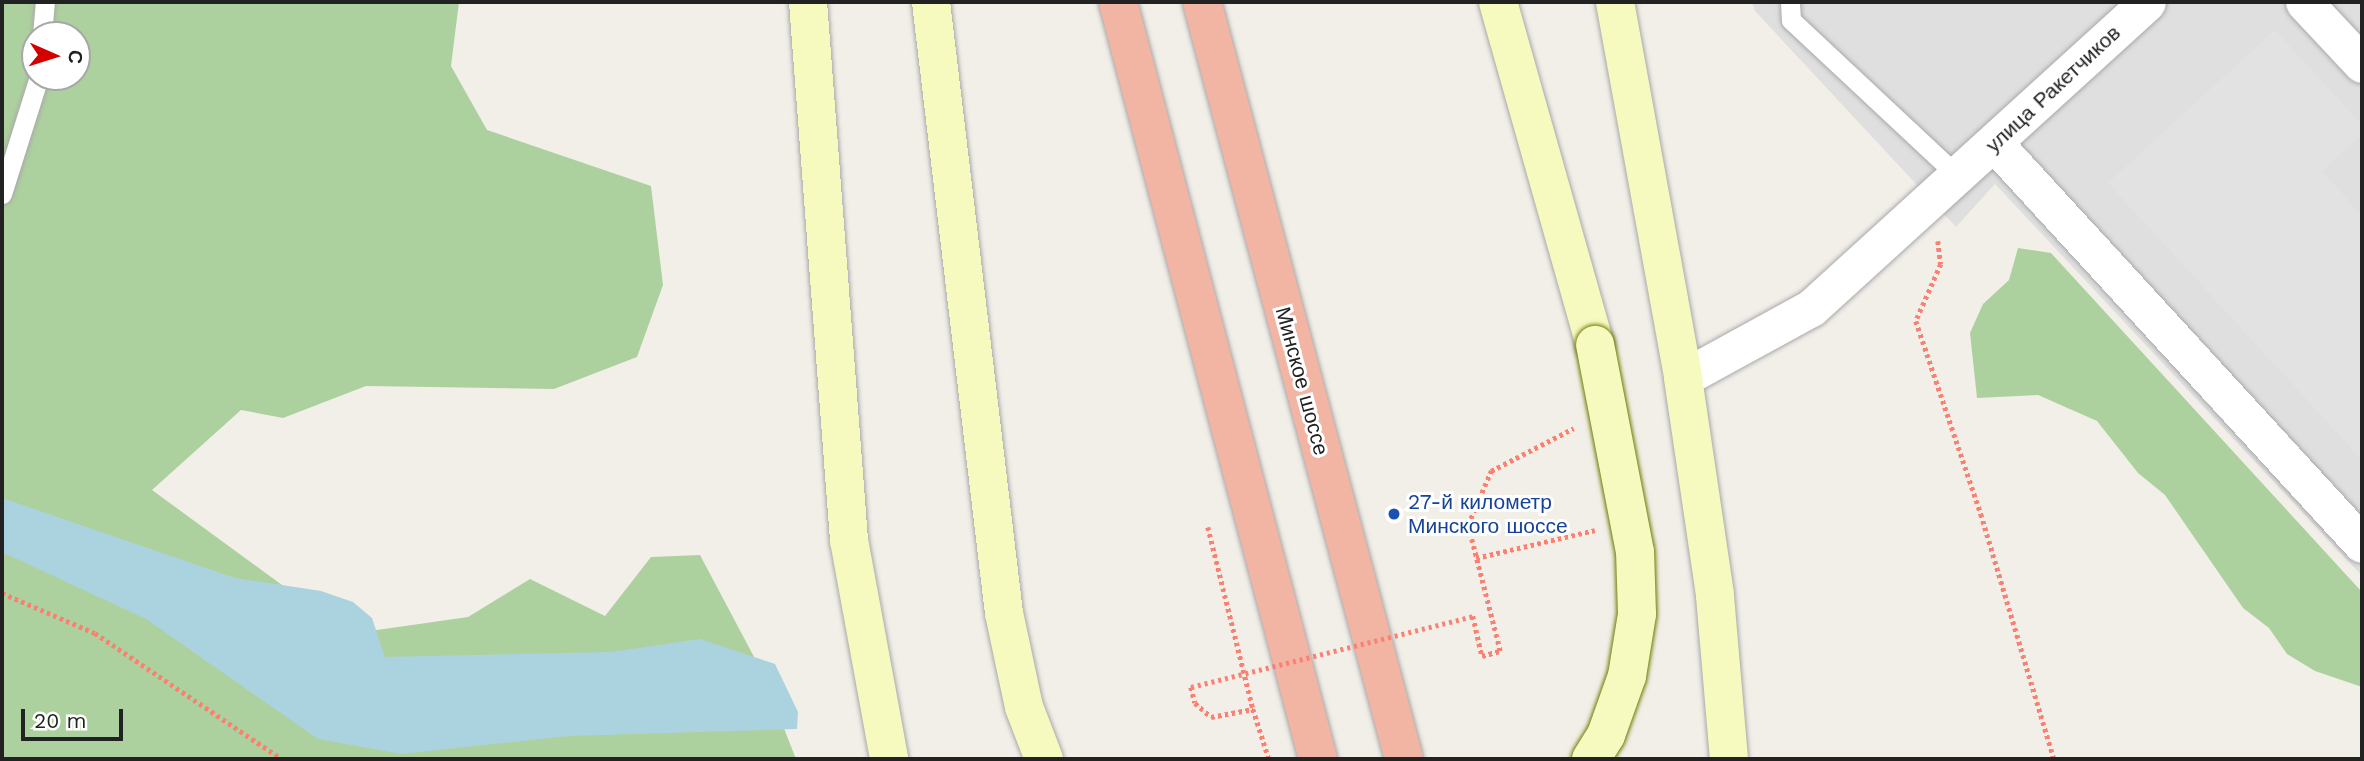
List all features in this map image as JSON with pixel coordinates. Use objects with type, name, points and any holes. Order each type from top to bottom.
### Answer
[{"type":"highway","points":[[1118,2],[1318,759]]},
{"type":"highway","name":"Минское шоссе","points":[[1202,2],[1404,759]]},
{"type":"main road","points":[[808,2],[849,540],[889,759]]},
{"type":"main road","points":[[930,2],[1004,613],[1024,707],[1044,759]]},
{"type":"main road","points":[[1499,2],[1595,345],[1635,552],[1637,614],[1627,676],[1606,735],[1591,759]]},
{"type":"main road","points":[[1615,2],[1683,378],[1716,609],[1729,759]]},
{"type":"street","name":"улица Ракетчиков","points":[[1683,378],[1811,308],[1959,177],[2147,2]]},
{"type":"street","points":[[2304,2],[2362,64]]},
{"type":"street","points":[[1994,143],[2362,544]]},
{"type":"lane","points":[[43,21],[45,2]]},
{"type":"lane","points":[[1790,2],[1791,20],[1959,177]]},
{"type":"lane","points":[[2,194],[35,91]]},
{"type":"path","points":[[1937,237],[1941,264],[1916,321],[1981,514],[2054,759]]},
{"type":"path","points":[[1253,709],[1211,717],[1195,703],[1191,687],[1473,616],[1482,656],[1500,651],[1468,525],[1491,471],[1584,422]]},
{"type":"path","points":[[1208,527],[1253,709],[1269,759]]},
{"type":"path","points":[[1476,558],[1606,528]]},
{"type":"path","points":[[2,593],[94,633],[282,759]]},
{"type":"path","points":[[728,759],[803,759]]},
{"type":"shaded area","points":[[1752,2],[2362,2],[2362,576],[1995,184],[1956,227],[1755,11]]},
{"type":"shaded area","points":[[2275,30],[2362,125],[2362,134],[2322,171],[2362,216],[2362,460],[2108,183]]},
{"type":"green space","points":[[2,2],[459,2],[451,66],[487,130],[651,186],[663,285],[637,357],[554,389],[366,386],[283,418],[241,410],[152,490],[349,634],[468,617],[530,579],[605,616],[651,557],[700,555],[761,670],[796,759],[2,759]]},
{"type":"green space","points":[[2018,248],[2051,253],[2362,592],[2362,687],[2315,671],[2287,654],[2269,628],[2243,608],[2165,495],[2138,473],[2097,421],[2038,395],[1977,398],[1970,333],[1983,304],[2009,280]]},
{"type":"water","points":[[2,498],[235,578],[321,591],[353,602],[372,618],[385,657],[611,652],[700,639],[775,664],[798,712],[797,729],[569,736],[401,754],[318,739],[146,619],[2,552]]},
{"type":"place","name":"27-й километр Минского шоссе","points":[[1394,514]]}]
